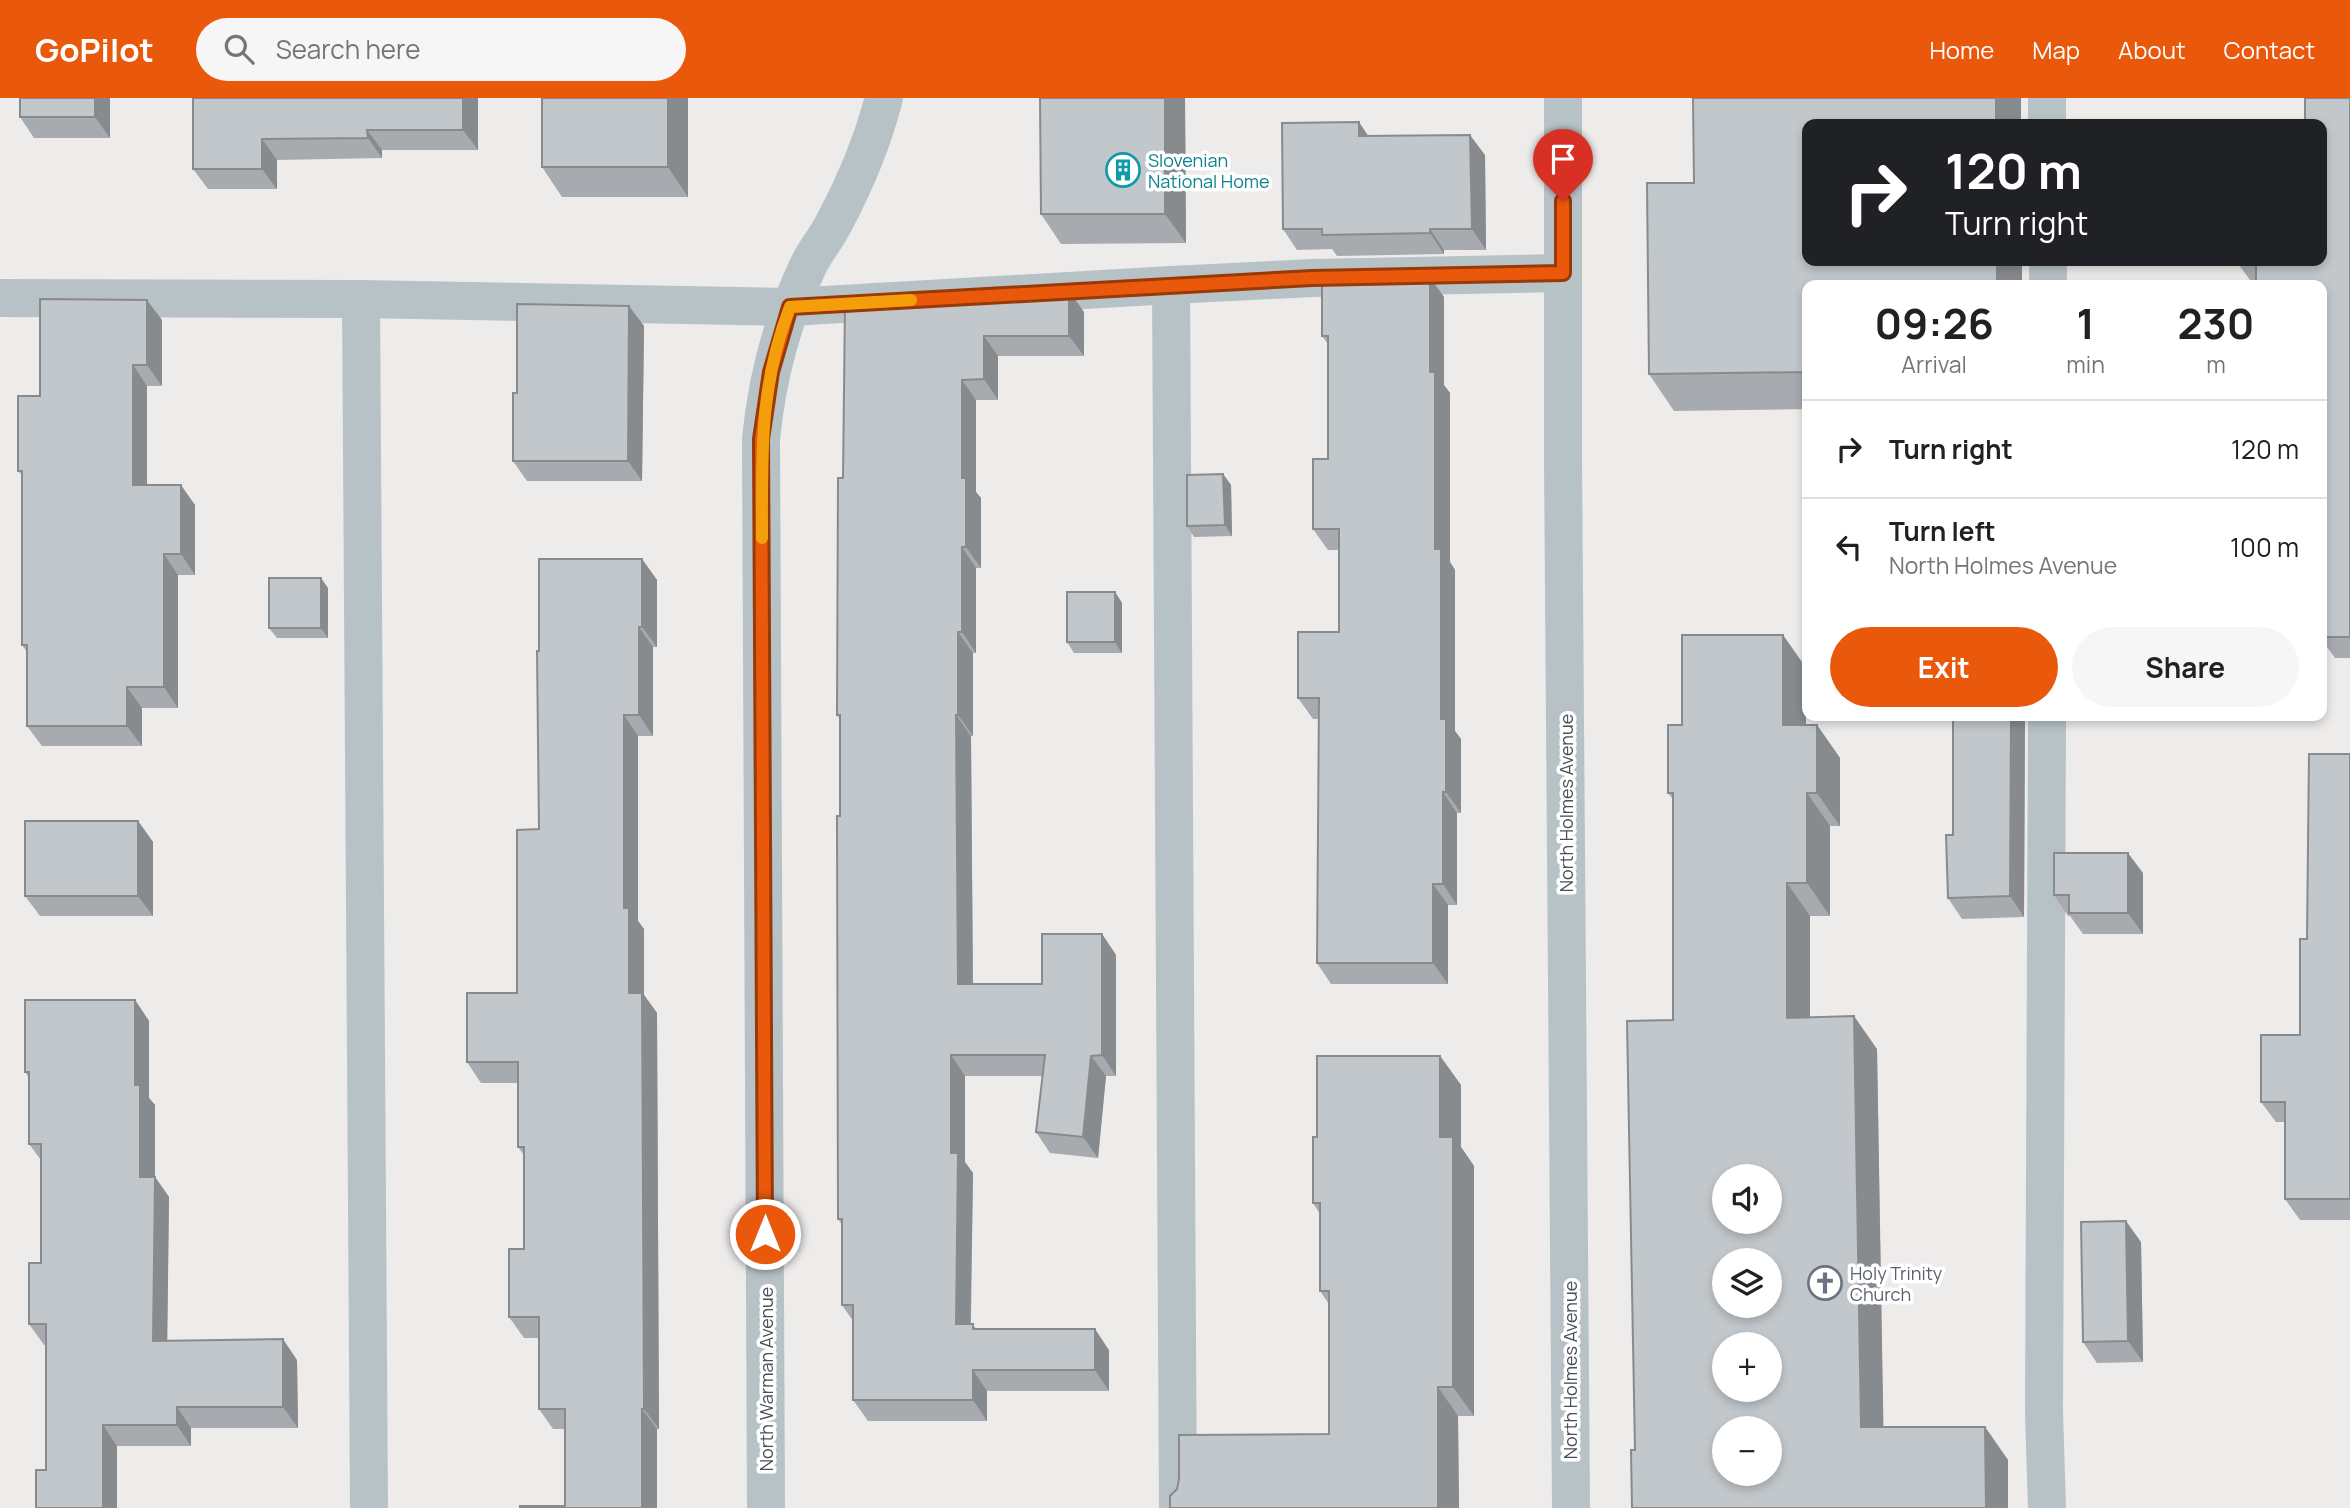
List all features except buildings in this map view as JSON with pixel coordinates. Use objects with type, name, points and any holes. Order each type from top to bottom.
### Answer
[{"type":"street","name":"North Warman Avenue","points":[[766,1508],[761,439],[771,372],[790,307],[810,263],[846,199],[884,98]]},
{"type":"street","name":"North Holmes Avenue","points":[[1563,98],[1571,1508]]},
{"type":"street","points":[[2046,98],[2047,119]]},
{"type":"street","points":[[0,298],[361,299],[790,307],[1312,278],[1563,273]]},
{"type":"street","points":[[1171,285],[1178,1508]]},
{"type":"street","points":[[361,299],[369,1508]]},
{"type":"street","points":[[2047,721],[2044,1398],[2047,1508]]},
{"type":"slow traffic","points":[[762,538],[761,439],[771,372],[790,307],[911,300]]},
{"type":"place","name":"Slovenian National Home","points":[[1123,170]]},
{"type":"place","name":"Holy Trinity Church","points":[[1825,1283]]},
{"type":"route","points":[[765,1234],[761,439],[771,372],[790,307],[1312,278],[1563,273],[1563,201]]}]
